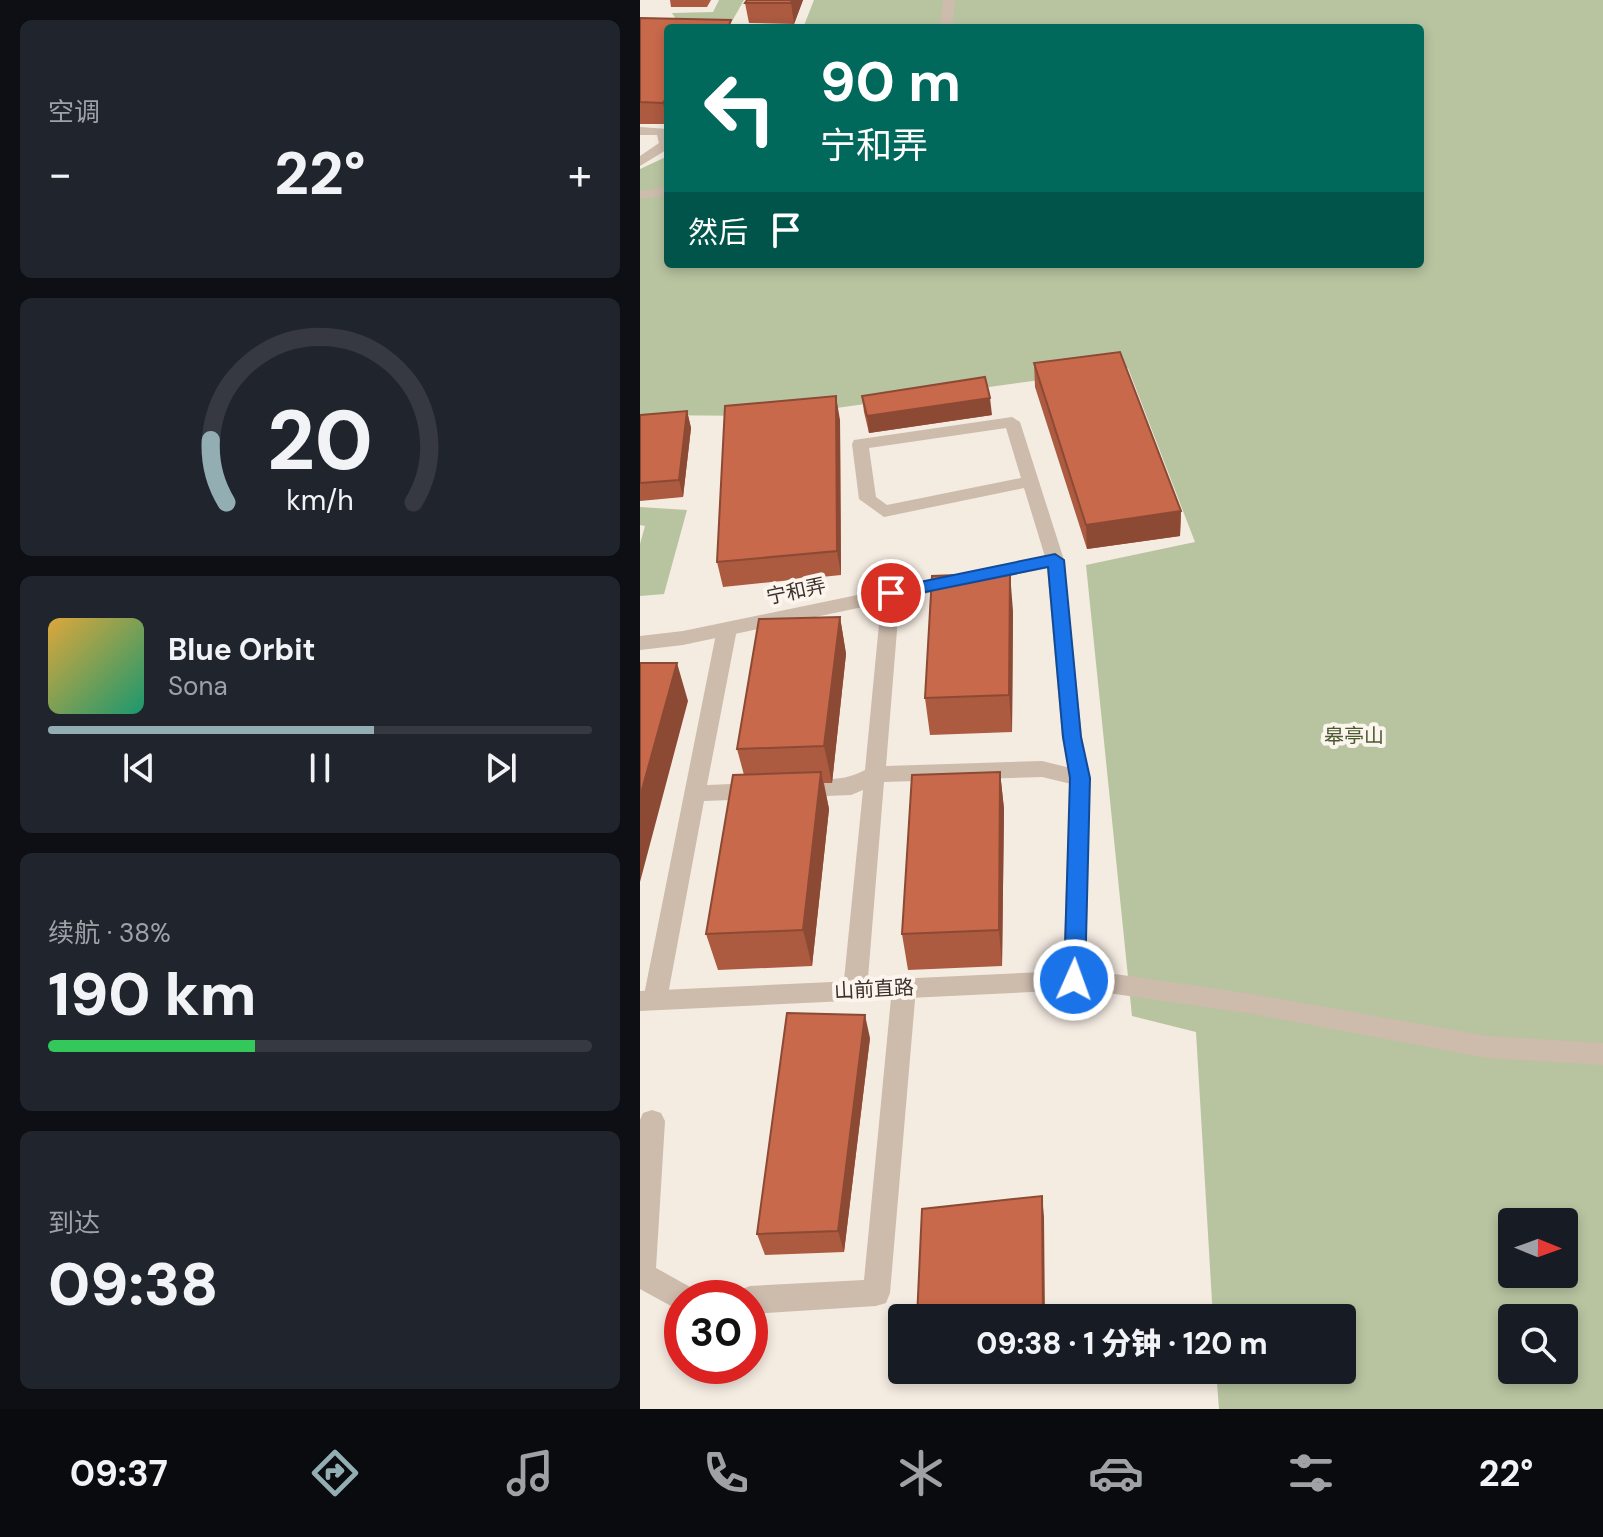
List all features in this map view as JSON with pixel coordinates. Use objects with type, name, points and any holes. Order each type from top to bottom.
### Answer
[{"type":"street","points":[[946,24],[949,0]]},
{"type":"street","points":[[640,131],[663,131],[664,135]]},
{"type":"street","points":[[640,162],[664,145]]},
{"type":"street","points":[[640,195],[664,192]]},
{"type":"street","points":[[1031,481],[884,511],[868,499],[860,444],[1012,422],[1031,481],[1055,560],[1072,737],[1080,778],[1074,980]]},
{"type":"street","name":"宁和弄","points":[[640,643],[727,629],[1055,560]]},
{"type":"street","points":[[855,990],[891,593]]},
{"type":"street","points":[[648,1001],[695,793],[727,629]]},
{"type":"street","points":[[695,793],[851,787],[874,774],[1042,769],[1080,778]]},
{"type":"street","name":"山前直路","points":[[648,1001],[1074,980],[1253,1004],[1487,1047],[1603,1054]]},
{"type":"street","points":[[768,1299],[876,1293],[904,988]]},
{"type":"street","points":[[652,1121],[642,1275],[664,1288]]},
{"type":"green space","points":[[719,0],[744,0],[731,23],[679,24],[672,13],[713,12]]},
{"type":"green space","name":"皋亭山","points":[[814,0],[1603,0],[1603,1409],[1219,1409],[1217,1384],[1356,1384],[1356,1304],[1212,1304],[1196,1032],[1132,1016],[1086,565],[1195,542],[1128,368],[778,416],[640,415],[640,169],[664,158],[664,268],[1424,268],[1424,24],[805,24]]},
{"type":"green space","points":[[640,507],[687,510],[664,594],[640,596],[640,544],[645,526],[640,525]]},
{"type":"building","points":[[747,0],[792,0],[791,3],[745,3]]},
{"type":"building","points":[[640,18],[731,20],[730,24],[664,24],[664,101],[640,102]]},
{"type":"building","points":[[1120,352],[1181,511],[1086,525],[1034,363]]},
{"type":"building","points":[[985,377],[990,398],[867,416],[862,396]]},
{"type":"building","points":[[836,396],[837,551],[717,562],[725,406]]},
{"type":"building","points":[[687,411],[679,480],[640,483],[640,415]]},
{"type":"building","points":[[1010,573],[1009,695],[925,698],[932,576]]},
{"type":"building","points":[[840,617],[824,746],[737,749],[759,619]]},
{"type":"building","points":[[640,663],[677,663],[640,797]]},
{"type":"building","points":[[821,772],[803,930],[706,934],[733,775]]},
{"type":"building","points":[[1000,772],[999,930],[902,934],[912,775]]},
{"type":"building","points":[[787,1013],[865,1015],[838,1231],[757,1234]]},
{"type":"building","points":[[1042,1196],[1043,1304],[918,1304],[922,1209]]},
{"type":"route","points":[[891,593],[1055,560],[1072,737],[1080,778],[1074,980]]}]
